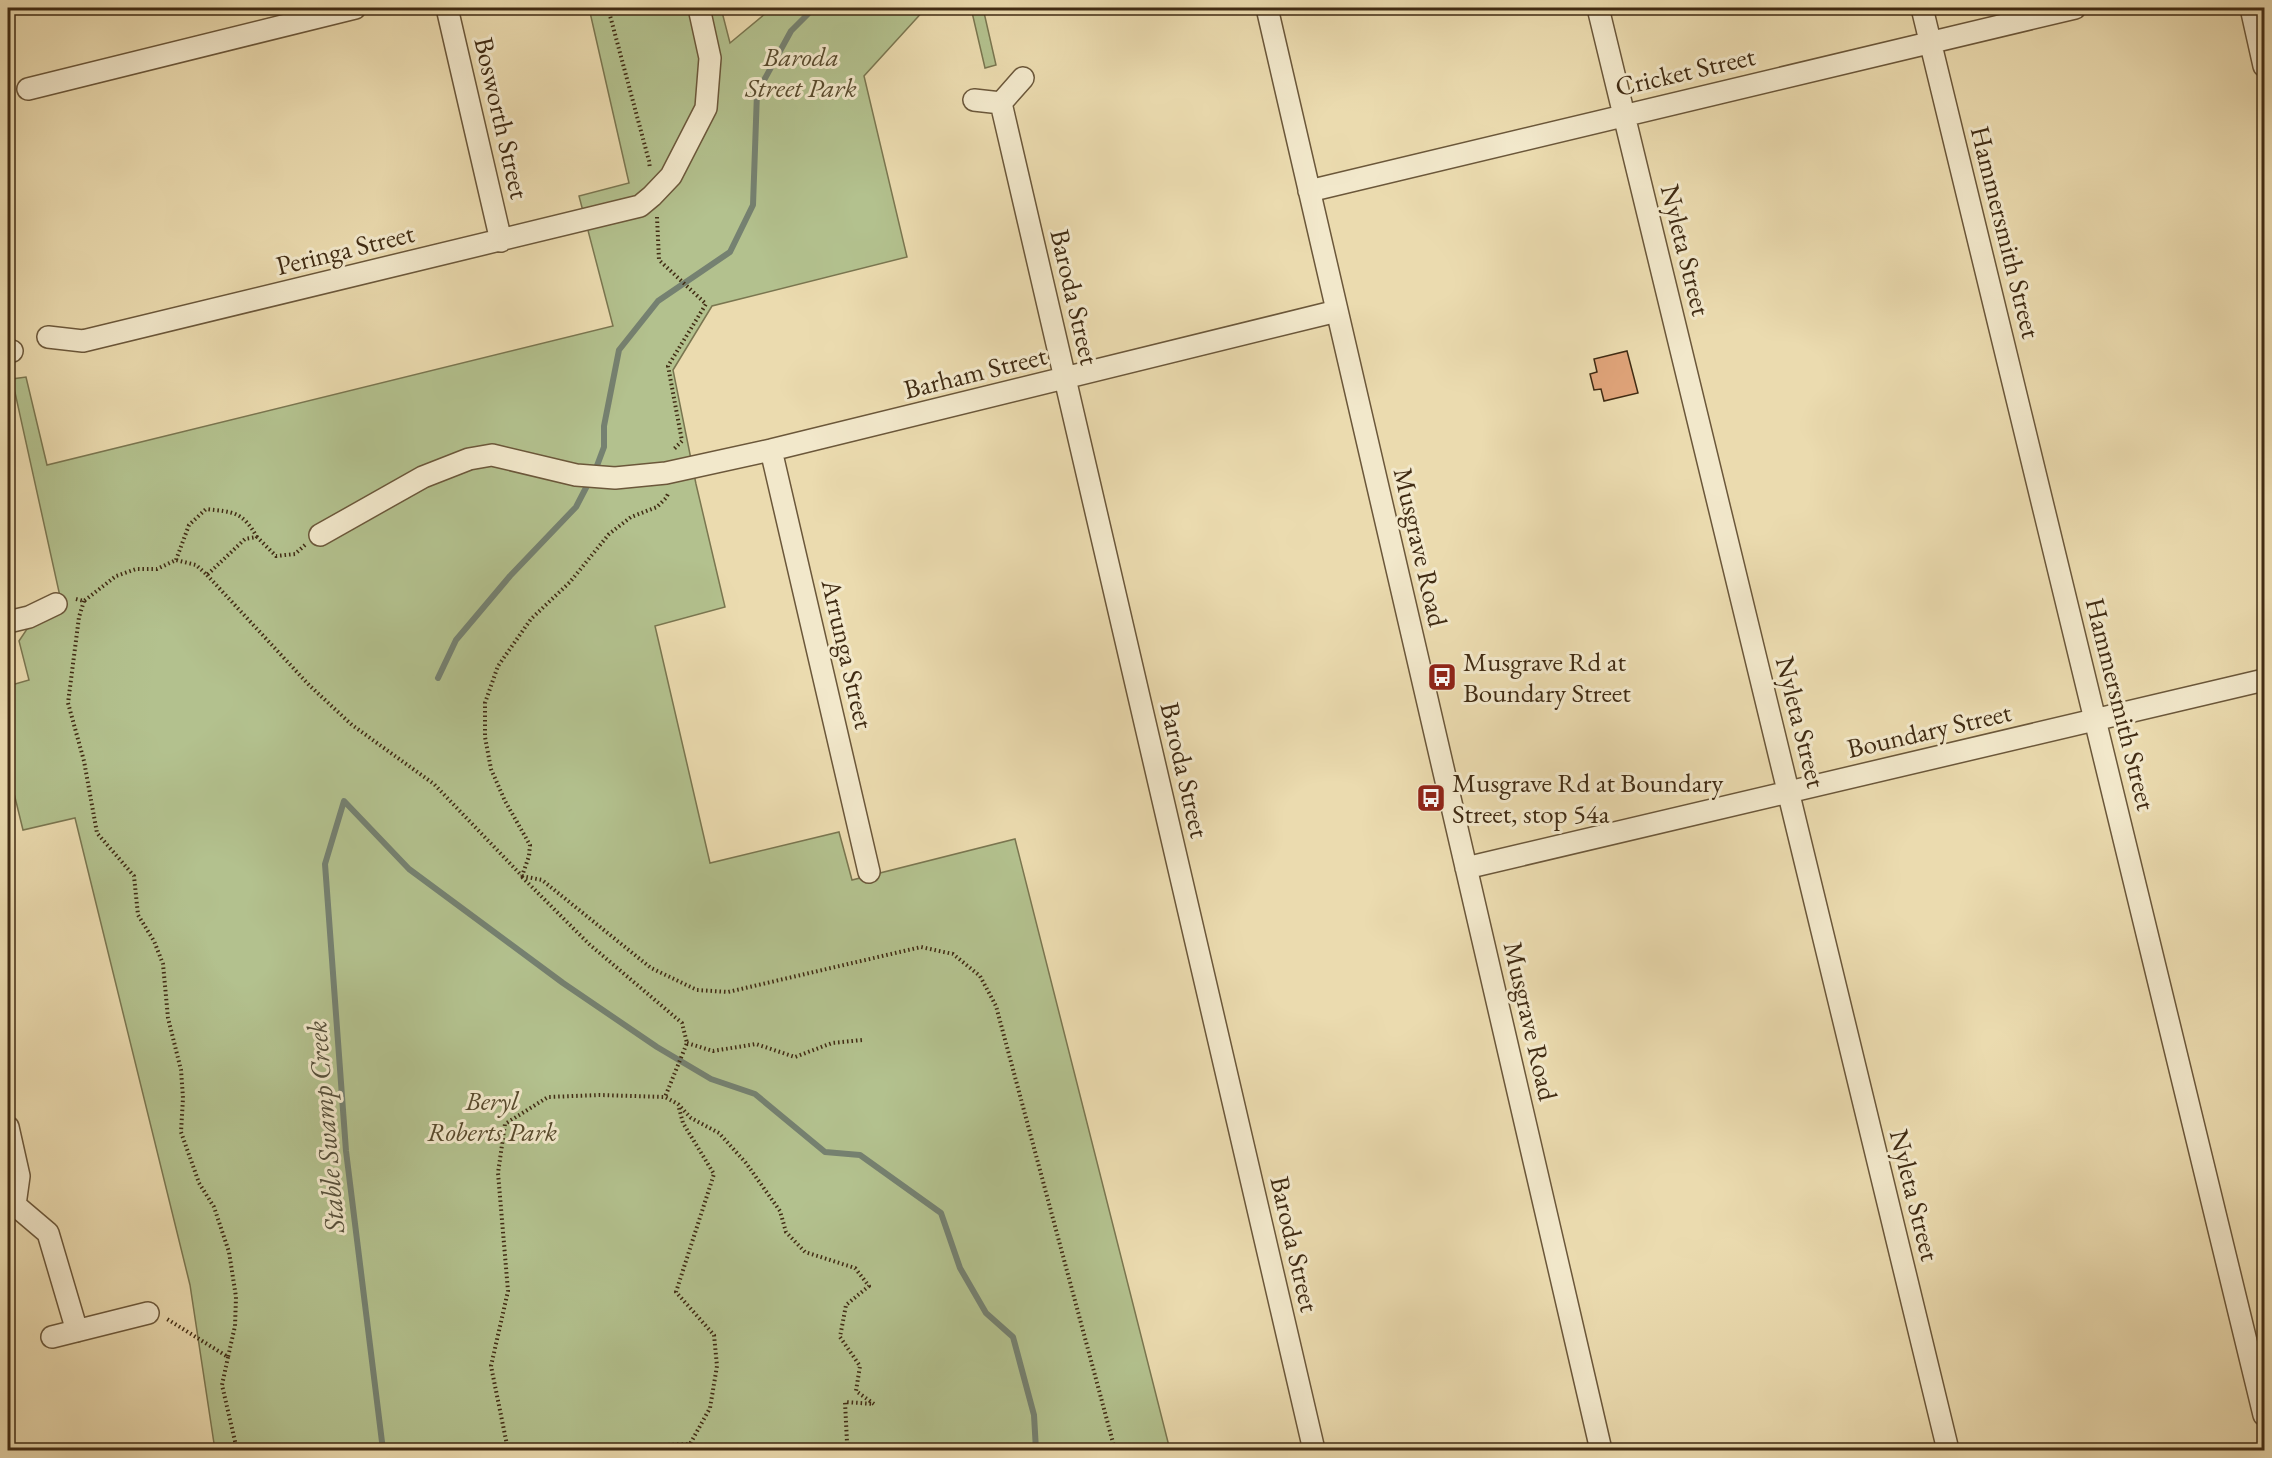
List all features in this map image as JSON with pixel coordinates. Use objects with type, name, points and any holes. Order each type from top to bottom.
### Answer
[{"type":"street","points":[[28,89],[355,8]]},
{"type":"street","name":"Bosworth Street","points":[[447,8],[501,241]]},
{"type":"street","points":[[655,206],[706,108],[710,58],[699,8]]},
{"type":"street","name":"Musgrave Road","points":[[1267,8],[1601,1450]]},
{"type":"street","name":"Nyleta Street","points":[[1598,8],[1948,1450]]},
{"type":"street","name":"Hammersmith Street","points":[[1922,8],[2265,1414]]},
{"type":"street","name":"Cricket Street","points":[[1309,191],[2075,8]]},
{"type":"street","points":[[2251,8],[2265,66]]},
{"type":"street","points":[[974,100],[1001,103],[1023,78]]},
{"type":"street","name":"Baroda Street","points":[[1001,103],[1314,1450]]},
{"type":"street","name":"Peringa Street","points":[[48,337],[83,341],[640,206],[655,206]]},
{"type":"street","name":"Barham Street","points":[[320,535],[423,477],[469,459],[492,455],[576,475],[615,478],[666,473],[1065,380],[1337,311]]},
{"type":"street","name":"Arrunga Street","points":[[771,450],[869,872]]},
{"type":"street","points":[[8,622],[29,617],[56,604]]},
{"type":"street","name":"Boundary Street","points":[[1466,868],[2265,680]]},
{"type":"street","points":[[8,1127],[19,1176],[11,1208],[48,1233],[77,1331]]},
{"type":"street","points":[[52,1337],[148,1312]]},
{"type":"path","points":[[608,8],[650,161],[650,172]]},
{"type":"path","points":[[522,876],[530,845],[505,801],[491,769],[485,736],[485,703],[494,676],[498,666],[531,618],[570,582],[609,534],[631,517],[657,507],[666,498],[669,491],[663,459],[682,441],[668,366],[706,304],[659,260],[655,206]]},
{"type":"path","points":[[176,560],[189,525],[206,509],[234,512],[248,522],[256,537],[276,556],[295,554],[320,535]]},
{"type":"path","points":[[207,575],[245,539],[256,537]]},
{"type":"path","points":[[237,1450],[222,1385],[236,1326],[235,1286],[229,1252],[214,1207],[199,1182],[181,1132],[183,1098],[181,1070],[168,1018],[163,964],[154,941],[138,915],[134,876],[97,833],[84,761],[68,703],[79,617],[84,600],[116,576],[136,568],[157,569],[176,560],[196,565],[309,685],[352,725],[434,784],[589,944],[682,1023],[687,1043],[665,1097]]},
{"type":"path","points":[[56,604],[69,597],[84,600]]},
{"type":"path","points":[[522,876],[542,880],[651,968],[697,990],[728,992],[921,947],[953,954],[980,976],[996,1006],[1115,1450]]},
{"type":"path","points":[[687,1043],[713,1050],[756,1044],[795,1057],[832,1043],[862,1040]]},
{"type":"path","points":[[508,1450],[491,1366],[508,1291],[498,1173],[505,1124],[548,1097],[600,1095],[665,1097],[678,1104],[691,1118],[719,1133],[746,1163],[780,1211],[786,1232],[805,1252],[855,1268],[870,1286],[846,1305],[840,1337],[860,1366],[856,1391],[874,1404],[845,1402],[847,1442],[850,1450]]},
{"type":"path","points":[[678,1104],[683,1123],[714,1174],[676,1292],[714,1335],[717,1366],[710,1408],[690,1444],[690,1450]]},
{"type":"path","points":[[148,1312],[174,1322],[228,1357]]},
{"type":"path","points":[[637,1450],[665,1445],[690,1444]]},
{"type":"green space","name":"Beryl Roberts Park","points":[[589,8],[721,8],[730,43],[772,8],[926,8],[864,76],[907,257],[712,306],[673,370],[696,484],[725,607],[655,626],[710,863],[839,832],[852,880],[1015,839],[1170,1450],[215,1450],[190,1285],[75,818],[23,830],[8,769],[8,686],[29,680],[19,641],[27,629],[63,610],[12,379],[26,377],[47,465],[613,326],[579,196],[629,183]]},
{"type":"green space","points":[[971,8],[983,8],[996,65],[985,68]]},
{"type":"building","points":[[1627,351],[1638,393],[1604,401],[1601,389],[1594,390],[1590,374],[1597,372],[1594,359]]},
{"type":"waterway","name":"Stable Swamp Creek","points":[[595,471],[604,447],[604,426],[619,350],[658,301],[730,252],[753,205],[757,93],[791,31],[814,8]]},
{"type":"waterway","name":"Stable Swamp Creek","points":[[438,678],[456,640],[510,576],[576,507],[590,480]]},
{"type":"waterway","points":[[383,1450],[346,1151],[325,864],[344,801],[409,869],[563,983],[657,1047],[711,1079],[755,1094],[825,1152],[860,1155],[941,1213],[960,1268],[986,1313],[1013,1337],[1034,1415],[1036,1450]]},
{"type":"place","name":"Musgrave Rd at Boundary Street","points":[[1442,677]]},
{"type":"place","name":"Musgrave Rd at Boundary Street, stop 54a","points":[[1431,798]]},
{"type":"park label","name":"Baroda Street Park","points":[[801,72]]}]
